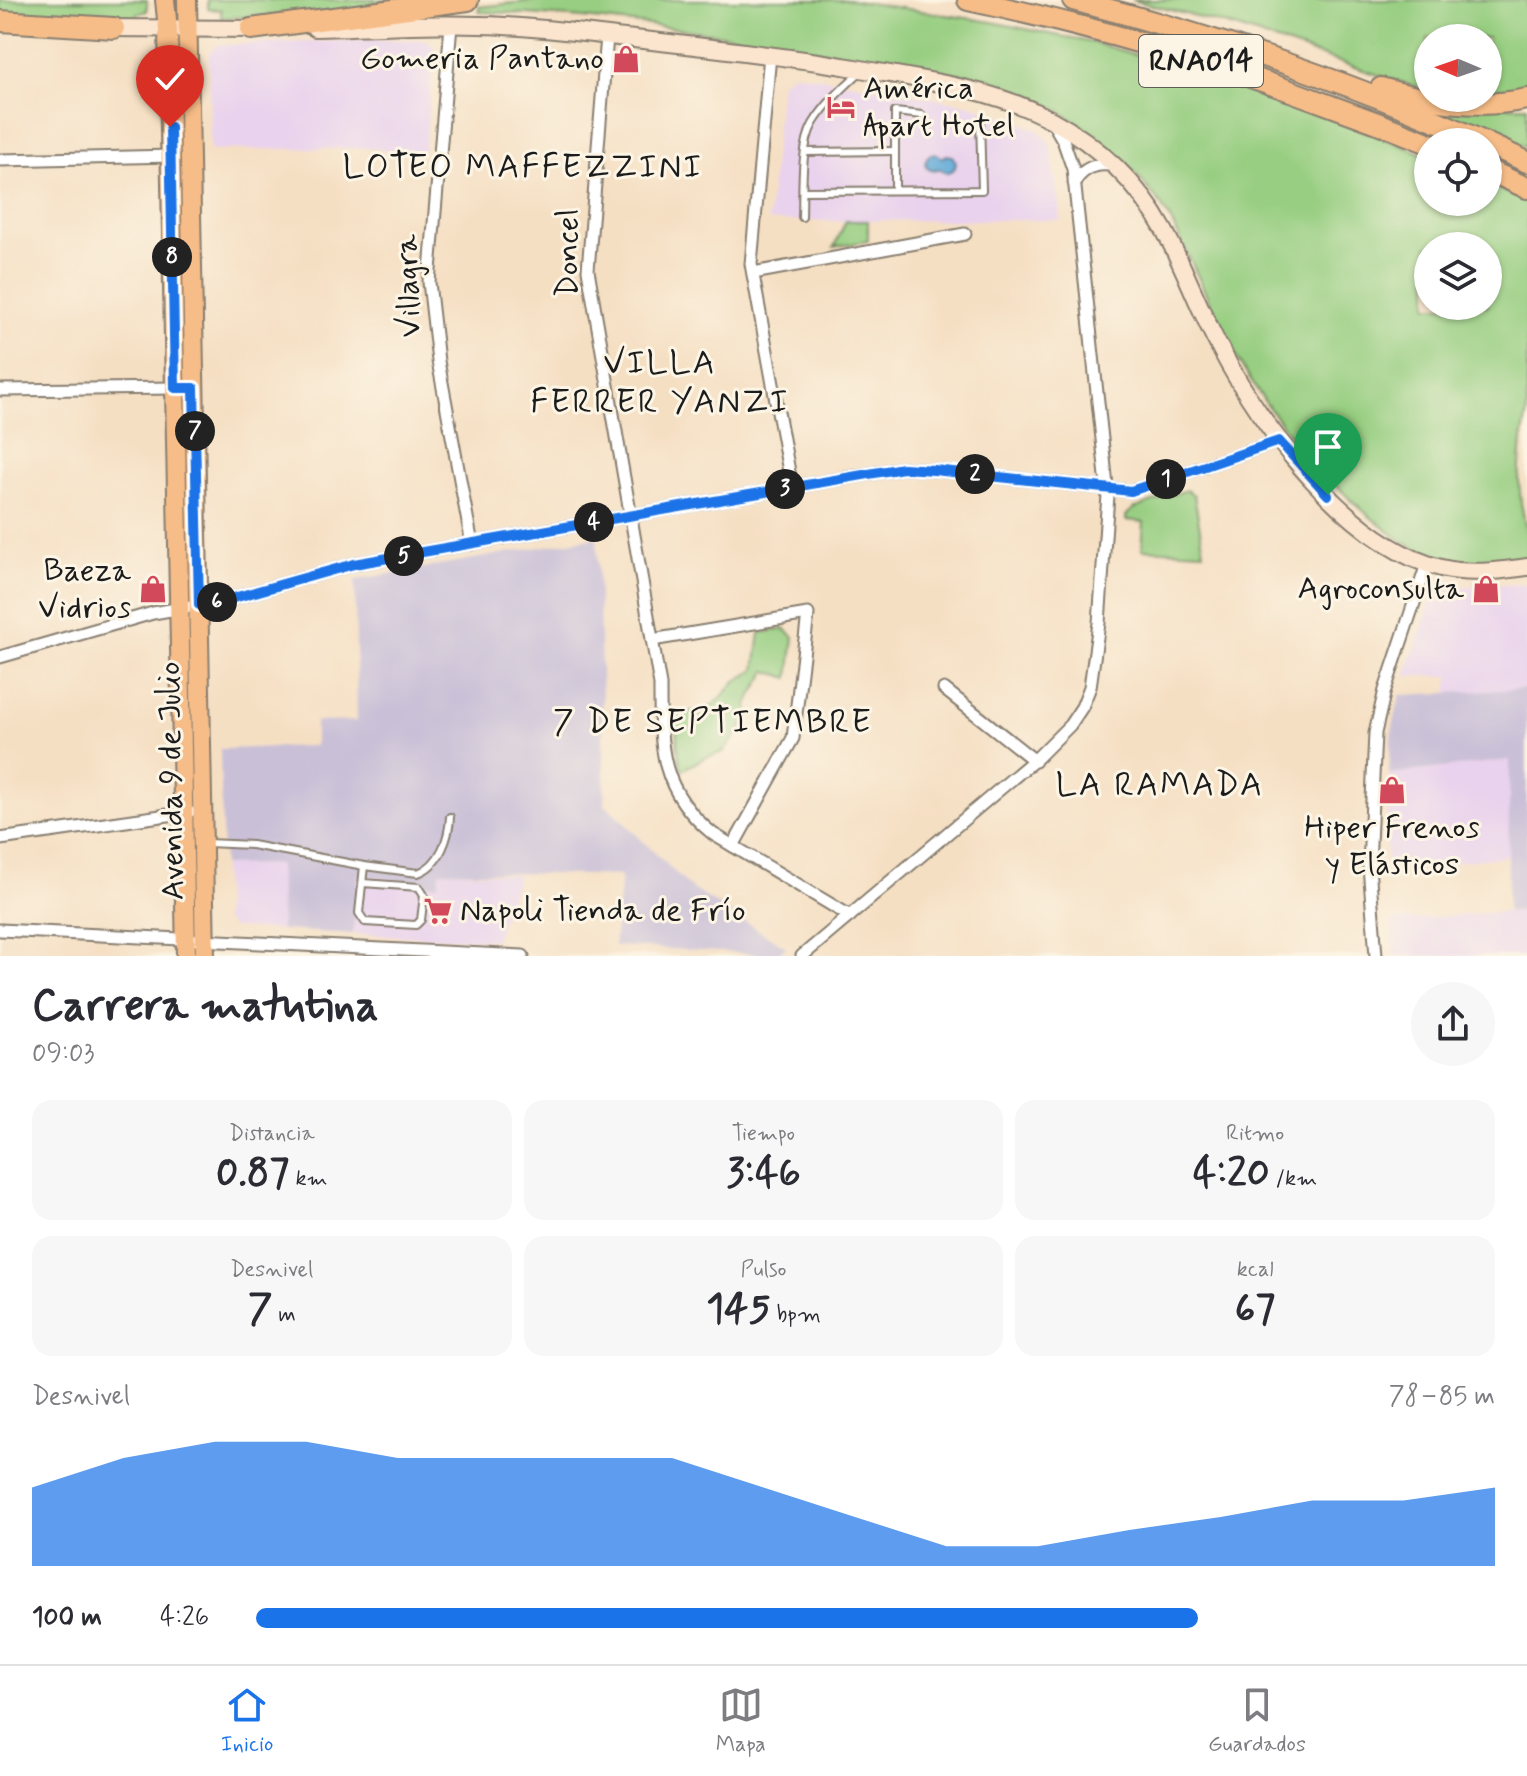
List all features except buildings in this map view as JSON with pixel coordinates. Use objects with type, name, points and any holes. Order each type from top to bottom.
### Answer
[{"type":"highway","points":[[251,29],[468,0]]},
{"type":"highway","name":"RNA014","points":[[1073,0],[1258,54],[1451,128]]},
{"type":"highway","name":"RNA014","points":[[968,1],[1094,30],[1187,56],[1414,138]]},
{"type":"highway","points":[[0,21],[114,28]]},
{"type":"highway","points":[[1258,54],[1428,99],[1495,104],[1527,99]]},
{"type":"highway","name":"RNA014","points":[[1502,150],[1527,162]]},
{"type":"highway","points":[[1502,176],[1527,188]]},
{"type":"main road","name":"Avenida 9 de Julio","points":[[165,0],[186,948]]},
{"type":"main road","name":"Avenida 9 de Julio","points":[[187,0],[205,948]]},
{"type":"street","points":[[0,29],[187,30],[451,25],[532,28],[770,55],[863,69],[983,93],[1020,105],[1079,137],[1114,166],[1141,196],[1161,224],[1225,357],[1250,400],[1279,441],[1355,520],[1394,548],[1427,564],[1476,572],[1527,567]]},
{"type":"street","name":"Villagra","points":[[451,25],[429,282],[438,361],[472,544]]},
{"type":"street","name":"Doncel","points":[[607,36],[588,270],[660,685],[663,754],[669,778],[677,796],[696,820],[713,834],[850,916]]},
{"type":"street","points":[[770,55],[751,264],[792,488]]},
{"type":"street","points":[[802,956],[1035,761],[1070,725],[1090,687],[1099,623],[1107,488],[1074,183],[1068,152],[1052,120]]},
{"type":"street","points":[[0,160],[190,156]]},
{"type":"street","points":[[1074,183],[1080,174],[1091,167],[1103,164],[1114,166]]},
{"type":"street","points":[[753,273],[965,234]]},
{"type":"street","points":[[0,390],[194,388]]},
{"type":"street","points":[[0,657],[153,613],[223,601],[354,564],[903,468],[1131,491],[1279,441]]},
{"type":"street","points":[[1376,956],[1369,887],[1375,733],[1385,690],[1427,564]]},
{"type":"street","points":[[652,640],[808,614],[793,738],[733,846]]},
{"type":"street","points":[[944,689],[1035,761]]},
{"type":"street","points":[[0,839],[203,810]]},
{"type":"street","points":[[0,930],[186,948],[523,956]]},
{"type":"lane","points":[[802,217],[806,152],[811,126],[863,69]]},
{"type":"lane","points":[[895,190],[895,112],[922,115]]},
{"type":"lane","points":[[803,191],[982,190],[980,120]]},
{"type":"lane","points":[[806,152],[895,151]]},
{"type":"lane","points":[[203,843],[252,845],[418,873],[426,870],[442,850],[449,833],[450,817]]},
{"type":"lane","points":[[363,883],[419,887],[424,895],[419,923],[365,922],[359,913],[364,866]]},
{"type":"shaded area","points":[[427,40],[435,48],[424,152],[365,148],[210,150],[209,53],[217,45]]},
{"type":"shaded area","points":[[793,73],[971,105],[1036,129],[1050,143],[1061,220],[768,221],[781,83]]},
{"type":"shaded area","points":[[597,537],[605,804],[692,889],[786,947],[776,955],[614,946],[621,876],[440,871],[438,885],[358,875],[353,934],[281,930],[279,864],[223,865],[220,749],[315,746],[315,722],[357,721],[355,580]]},
{"type":"shaded area","points":[[1527,584],[1527,689],[1449,693],[1449,676],[1405,676],[1433,596],[1444,587]]},
{"type":"shaded area","points":[[1527,689],[1527,910],[1507,911],[1510,760],[1389,774],[1391,736],[1400,695]]},
{"type":"shaded area","points":[[1511,760],[1509,856],[1386,870],[1389,774]]},
{"type":"shaded area","points":[[280,864],[281,930],[233,928],[224,920],[223,865]]},
{"type":"shaded area","points":[[439,871],[518,875],[495,940],[353,934],[358,875],[437,885]]},
{"type":"shaded area","points":[[1527,910],[1527,956],[1394,956],[1391,921]]},
{"type":"green space","points":[[0,0],[147,0],[147,11],[137,14],[137,18],[0,16]]},
{"type":"green space","points":[[208,0],[432,0],[324,13],[221,18],[221,10],[208,9]]},
{"type":"green space","points":[[540,0],[849,0],[992,22],[1094,43],[1191,70],[1330,117],[1414,150],[1414,216],[1502,216],[1502,191],[1527,203],[1527,413],[1519,480],[1527,533],[1527,559],[1471,562],[1428,554],[1391,533],[1347,496],[1291,436],[1243,369],[1179,235],[1158,201],[1108,147],[1079,124],[1029,94],[987,80],[940,70],[677,28],[479,12],[479,7]]},
{"type":"green space","points":[[1132,0],[1527,0],[1527,90],[1502,94],[1502,24],[1414,24],[1414,86],[1235,27]]},
{"type":"green space","points":[[1502,106],[1527,106],[1527,147],[1502,136],[1502,128],[1484,128],[1442,112],[1502,112]]},
{"type":"green space","points":[[846,221],[868,221],[868,241],[834,247]]},
{"type":"green space","points":[[1186,490],[1194,495],[1204,552],[1142,549],[1144,522],[1126,520],[1126,516],[1133,509]]},
{"type":"green space","points":[[785,629],[794,637],[789,678],[767,671],[748,702],[748,719],[724,752],[682,770],[675,714],[707,709],[718,701],[736,681],[755,670],[760,633]]},
{"type":"water","points":[[931,154],[941,158],[952,156],[956,162],[955,168],[948,173],[929,169],[925,164]]},
{"type":"place","name":"Gomeria Pantano","points":[[626,59]]},
{"type":"place","name":"América Apart Hotel","points":[[841,107]]},
{"type":"place","name":"Baeza Vidrios","points":[[153,589]]},
{"type":"place","name":"Agroconsulta","points":[[1486,589]]},
{"type":"place","name":"Hiper Frenos y Elásticos","points":[[1392,790]]},
{"type":"place","name":"Napoli Tienda de Frío","points":[[438,911]]},
{"type":"district","name":"LOTEO MAFFEZZINI","points":[[523,167]]},
{"type":"district","name":"VILLA FERRER YANZI","points":[[660,382]]},
{"type":"district","name":"7 DE SEPTIEMBRE","points":[[713,722]]},
{"type":"district","name":"LA RAMADA","points":[[1160,785]]},
{"type":"route","points":[[170,127],[175,388],[194,388],[199,605],[354,564],[903,468],[1131,491],[1279,441],[1328,495]]}]
